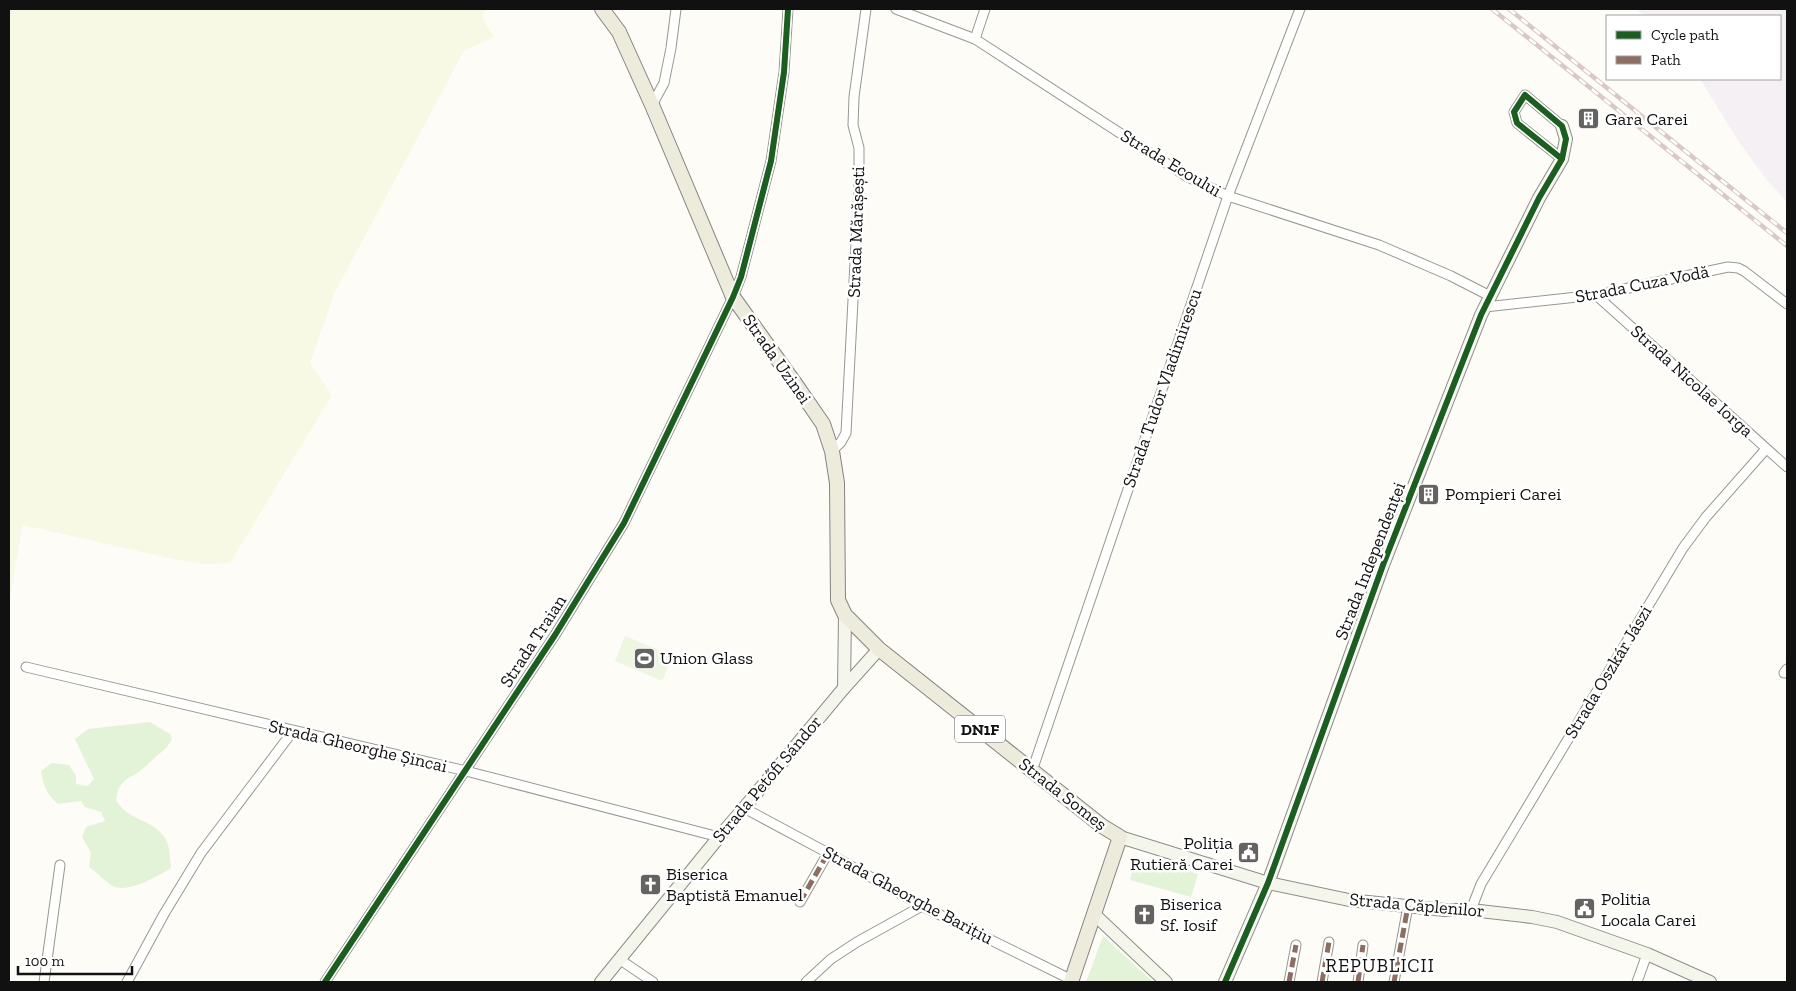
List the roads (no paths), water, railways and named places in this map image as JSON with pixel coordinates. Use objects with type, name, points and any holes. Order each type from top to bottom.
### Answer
[{"type":"main road","name":"Strada Uzinei","points":[[602,9],[619,32],[652,105],[733,298],[823,424],[832,451],[837,483],[838,600],[845,615]]},
{"type":"main road","name":"Strada Independenței","points":[[1225,982],[1268,883],[1383,564],[1487,301],[1539,198],[1562,159],[1566,138],[1562,126]]},
{"type":"main road","name":"Strada Someș","points":[[845,615],[879,648],[1032,771],[1120,838]]},
{"type":"main road","points":[[844,688],[845,615]]},
{"type":"main road","name":"Strada Petőfi Sándor","points":[[601,982],[718,837],[879,648]]},
{"type":"main road","name":"Strada Căplenilor","points":[[1120,838],[1268,883],[1349,900],[1445,910],[1471,910],[1557,922],[1647,954],[1710,982]]},
{"type":"main road","points":[[1072,981],[1120,838]]},
{"type":"main road","points":[[1095,915],[1166,982]]},
{"type":"street","points":[[652,105],[664,83],[676,9]]},
{"type":"street","name":"Strada Traian","points":[[325,982],[555,635],[624,523],[733,298],[741,277],[771,161],[784,72],[788,9]]},
{"type":"street","name":"Strada Mărășești","points":[[832,451],[841,442],[846,433],[859,186],[859,148],[853,125],[854,97],[866,9]]},
{"type":"street","name":"Strada Ecoului","points":[[896,9],[975,39],[996,51],[1186,176],[1228,196],[1379,245],[1487,301]]},
{"type":"street","points":[[975,39],[985,9]]},
{"type":"street","name":"Strada Tudor Vladimirescu","points":[[1032,771],[1228,196],[1300,9]]},
{"type":"street","name":"Strada Independenței","points":[[1562,126],[1525,95],[1514,112],[1517,122],[1562,159]]},
{"type":"street","name":"Strada Cuza Vodă","points":[[1487,301],[1596,295],[1728,267],[1744,271],[1787,304]]},
{"type":"street","name":"Strada Nicolae Iorga","points":[[1596,295],[1787,468]]},
{"type":"street","name":"Strada Oszkár Jászi","points":[[1471,910],[1481,884],[1683,548],[1706,518],[1766,449]]},
{"type":"street","name":"Strada Gheorghe Șincai","points":[[26,667],[466,771],[718,837]]},
{"type":"street","points":[[127,982],[164,914],[201,853],[293,731]]},
{"type":"street","name":"Strada Gheorghe Barițiu","points":[[744,808],[922,906],[1072,981]]},
{"type":"street","points":[[800,902],[828,853]]},
{"type":"street","points":[[44,982],[60,865]]},
{"type":"street","points":[[806,982],[831,959],[850,946],[922,906]]},
{"type":"street","points":[[1394,982],[1408,906]]},
{"type":"street","points":[[1322,982],[1329,942]]},
{"type":"street","points":[[1289,982],[1296,945]]},
{"type":"street","points":[[1358,982],[1363,946]]},
{"type":"street","points":[[1637,982],[1647,954]]},
{"type":"street","points":[[620,959],[653,982]]},
{"type":"railway","points":[[1492,9],[1787,246]]},
{"type":"railway","points":[[1509,9],[1787,233]]},
{"type":"place","name":"Gara Carei","points":[[1589,119]]},
{"type":"place","name":"Pompieri Carei","points":[[1429,494]]},
{"type":"place","name":"Union Glass","points":[[644,658]]},
{"type":"place","name":"Poliția Rutieră Carei","points":[[1249,853]]},
{"type":"place","name":"Biserica Baptistă Emanuel","points":[[650,884]]},
{"type":"place","name":"Politia Locala Carei","points":[[1585,909]]},
{"type":"place","name":"Biserica Sf. Iosif","points":[[1144,914]]},
{"type":"district","name":"REPUBLICII","points":[[1380,965]]}]
